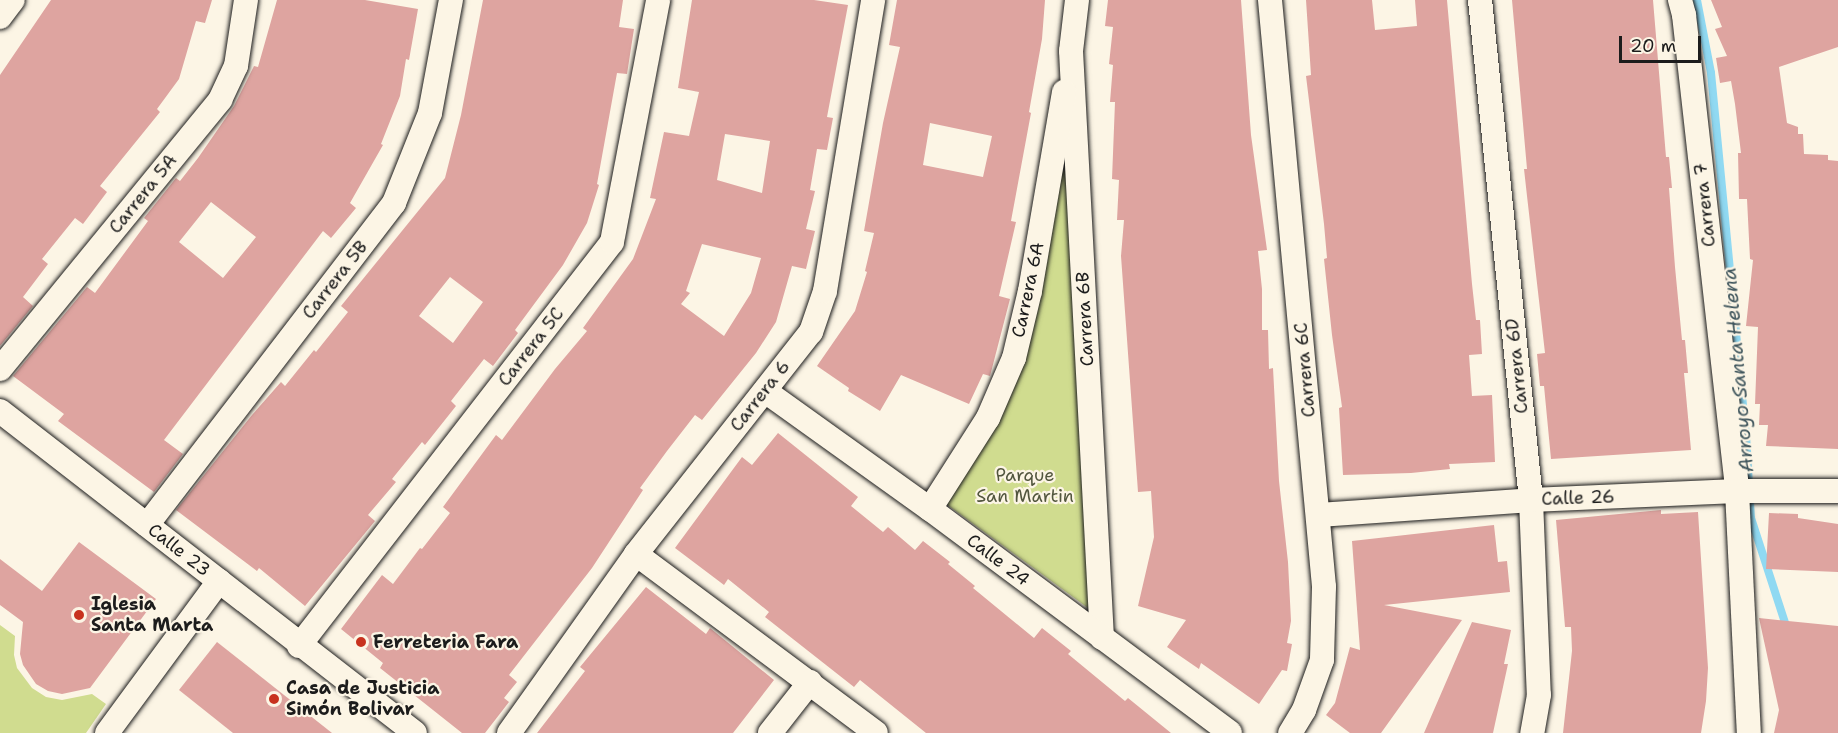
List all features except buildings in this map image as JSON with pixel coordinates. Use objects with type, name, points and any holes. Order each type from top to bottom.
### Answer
[{"type":"street","points":[[0,17],[13,0]]},
{"type":"street","name":"Carrera 5A","points":[[0,369],[220,99],[236,66],[246,0]]},
{"type":"street","name":"Carrera 5B","points":[[147,525],[394,203],[430,113],[451,0]]},
{"type":"street","name":"Carrera 5C","points":[[299,646],[612,242],[657,0]]},
{"type":"street","name":"Carrera 6","points":[[509,733],[636,554],[811,332],[825,291],[873,0]]},
{"type":"street","name":"Carrera 6B","points":[[1077,0],[1071,51],[1102,638]]},
{"type":"street","name":"Carrera 6C","points":[[1270,0],[1324,587],[1322,660],[1304,710],[1290,733]]},
{"type":"street","name":"Carrera 6D","points":[[1480,0],[1531,500],[1539,695],[1532,733]]},
{"type":"street","name":"Carrera 7","points":[[1680,0],[1684,15],[1737,491],[1749,733]]},
{"type":"street","name":"Carrera 6A","points":[[930,508],[988,418],[1014,358],[1030,291],[1071,51]]},
{"type":"street","name":"Calle 24","points":[[765,391],[930,508],[1230,733]]},
{"type":"street","name":"Calle 23","points":[[0,411],[299,646],[415,733]]},
{"type":"street","name":"Calle 26","points":[[1319,514],[1531,500],[1737,491],[1838,491]]},
{"type":"street","points":[[636,554],[876,733]]},
{"type":"street","points":[[107,733],[219,581]]},
{"type":"street","points":[[770,733],[810,682]]},
{"type":"green space","name":"Parque San Martin","points":[[1069,170],[1092,611],[946,504],[1002,405],[1059,172]]},
{"type":"green space","points":[[0,625],[15,636],[14,655],[17,668],[32,688],[46,697],[62,700],[92,694],[106,704],[86,733],[0,733]]},
{"type":"waterway","name":"Arroyo Santa Helena","points":[[1697,0],[1711,73],[1746,435],[1751,518],[1787,629]]},
{"type":"place","name":"Iglesia Santa Marta","points":[[79,615]]},
{"type":"place","name":"Ferreteria Fara","points":[[361,642]]},
{"type":"place","name":"Casa de Justicia Simón Bolivar","points":[[274,699]]}]
